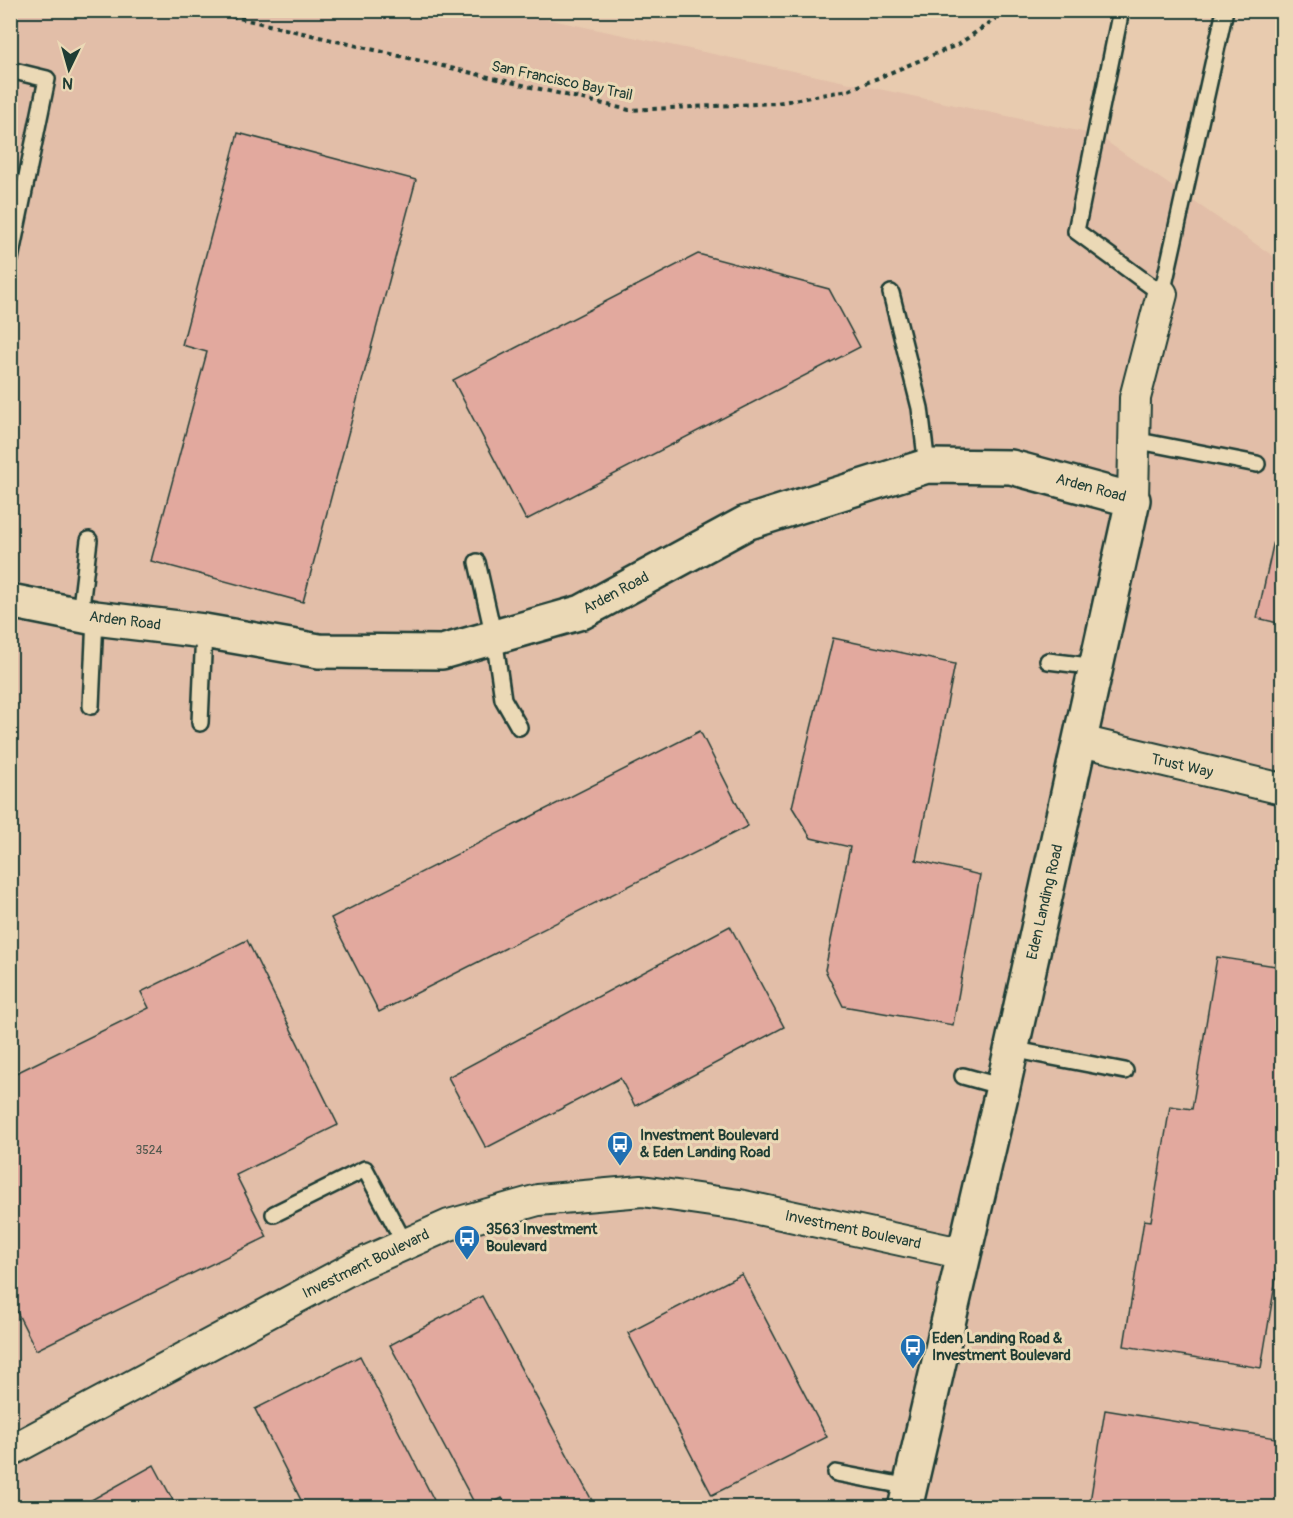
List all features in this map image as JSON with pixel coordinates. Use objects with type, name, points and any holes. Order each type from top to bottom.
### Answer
[{"type":"street","name":"Eden Landing Road","points":[[907,1497],[1003,1087],[1133,500],[1135,398],[1162,294]]},
{"type":"street","name":"Arden Road","points":[[10,602],[88,617],[204,631],[319,651],[442,652],[582,612],[746,523],[927,466],[1011,467],[1133,500]]},
{"type":"street","name":"Trust Way","points":[[1081,741],[1282,789]]},
{"type":"street","name":"Investment Boulevard","points":[[10,1451],[356,1266],[449,1225],[538,1200],[642,1191],[739,1205],[965,1254]]},
{"type":"lane","points":[[1121,10],[1076,231],[1162,294],[1225,10]]},
{"type":"lane","points":[[10,70],[47,79],[10,260]]},
{"type":"lane","points":[[891,293],[920,408],[927,466]]},
{"type":"lane","points":[[1134,440],[1257,464]]},
{"type":"lane","points":[[88,540],[91,706]]},
{"type":"lane","points":[[477,562],[494,637],[503,699],[519,727]]},
{"type":"lane","points":[[200,723],[204,631]]},
{"type":"lane","points":[[1048,661],[1097,667]]},
{"type":"lane","points":[[1011,1049],[1125,1071]]},
{"type":"lane","points":[[963,1076],[1003,1087]]},
{"type":"lane","points":[[274,1214],[365,1169],[405,1244]]},
{"type":"lane","points":[[836,1473],[907,1497]]},
{"type":"path","name":"San Francisco Bay Trail","points":[[205,10],[629,110],[777,103],[849,90],[959,44],[1008,10]]},
{"type":"shaded area","points":[[10,11],[509,11],[1097,135],[1282,262],[1282,1507],[11,1507]]},
{"type":"building","points":[[238,133],[416,180],[303,602],[151,561],[207,352],[182,345]]},
{"type":"building","points":[[698,254],[829,289],[860,347],[526,520],[453,380]]},
{"type":"building","points":[[1282,504],[1282,624],[1257,618]]},
{"type":"building","points":[[833,638],[955,664],[916,860],[980,875],[953,1025],[843,1006],[825,970],[850,847],[811,838],[792,807]]},
{"type":"building","points":[[700,731],[748,826],[379,1012],[331,918]]},
{"type":"building","points":[[730,926],[784,1027],[635,1106],[620,1078],[486,1148],[448,1077]]},
{"type":"building","points":[[247,940],[338,1125],[236,1175],[267,1237],[36,1350],[10,1298],[10,1076],[149,1008],[141,992]]},
{"type":"building","points":[[1217,957],[1282,967],[1282,1242],[1261,1368],[1124,1346],[1144,1220],[1151,1221],[1170,1106],[1192,1109]]},
{"type":"building","points":[[742,1274],[827,1437],[712,1495],[628,1333]]},
{"type":"building","points":[[482,1296],[596,1508],[507,1508],[502,1498],[483,1508],[477,1508],[390,1345]]},
{"type":"building","points":[[360,1356],[438,1508],[305,1508],[255,1409]]},
{"type":"building","points":[[1105,1410],[1282,1439],[1282,1508],[1089,1508]]},
{"type":"building","points":[[154,1465],[177,1508],[77,1508]]},
{"type":"place","name":"Investment Boulevard & Eden Landing Road","points":[[620,1167]]},
{"type":"place","name":"3563 Investment Boulevard","points":[[467,1261]]},
{"type":"place","name":"Eden Landing Road & Investment Boulevard","points":[[913,1370]]}]
